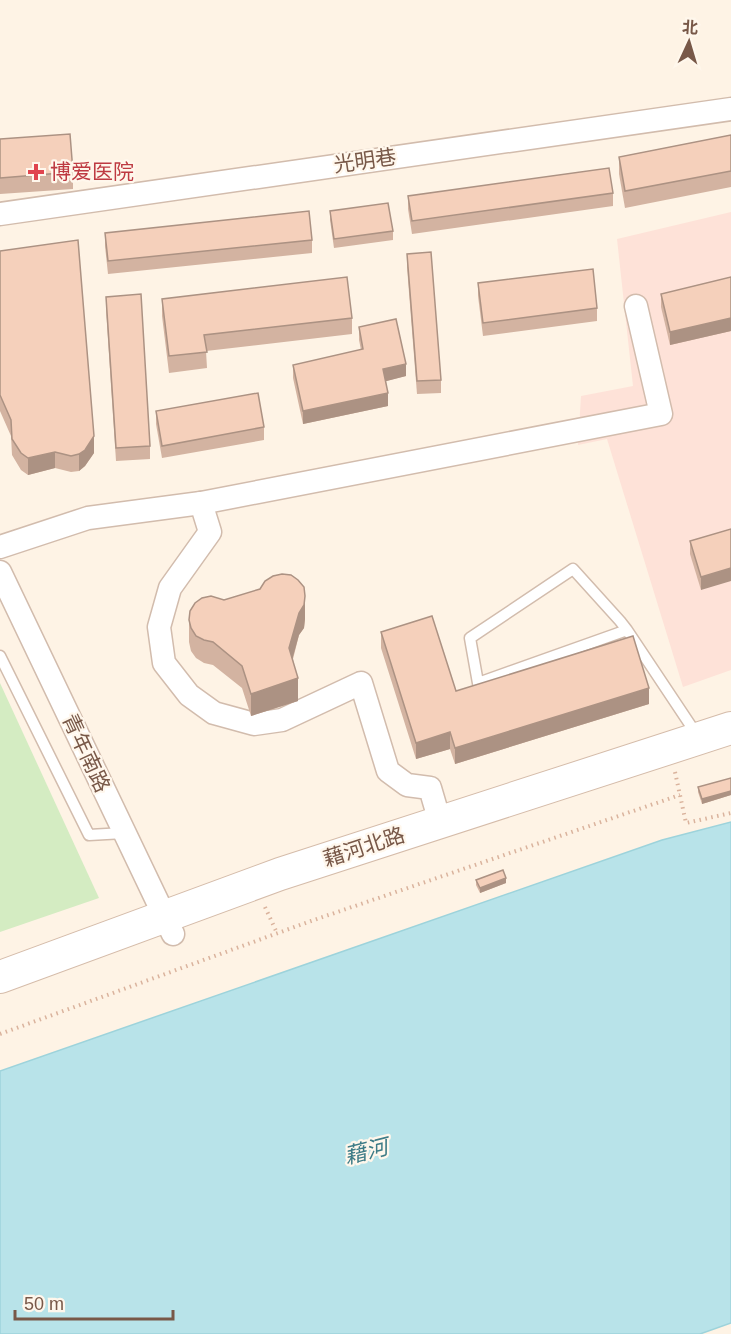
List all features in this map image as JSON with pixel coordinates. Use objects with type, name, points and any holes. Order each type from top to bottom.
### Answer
[{"type":"main road","name":"藉河北路","points":[[0,998],[169,926],[280,874],[731,728]]},
{"type":"main road","name":"藉河北路","points":[[0,977],[169,926],[263,902],[677,781],[731,749]]},
{"type":"street","name":"光明巷","points":[[0,214],[731,109]]},
{"type":"street","points":[[0,547],[88,518],[201,503],[662,414],[636,306]]},
{"type":"street","points":[[201,503],[210,532],[170,588],[159,627],[164,663],[189,695],[202,705],[214,713],[254,724],[282,720],[361,683],[388,771],[407,785],[430,788],[440,822]]},
{"type":"street","name":"青年南路","points":[[0,572],[169,926]]},
{"type":"lane","points":[[627,630],[478,683],[470,638],[573,569],[627,630],[699,738]]},
{"type":"lane","points":[[0,656],[89,835],[124,833]]},
{"type":"path","points":[[0,1034],[278,933],[677,781],[686,823],[731,813]]},
{"type":"path","points":[[263,902],[278,933]]},
{"type":"shaded area","points":[[731,212],[731,670],[683,687],[607,439],[578,445],[581,396],[633,386],[617,239]]},
{"type":"green space","points":[[0,683],[99,898],[0,932]]},
{"type":"water","name":"藉河","points":[[731,822],[731,1323],[700,1334],[0,1334],[0,1071],[662,840]]},
{"type":"building","points":[[70,134],[73,172],[0,178],[0,139]]},
{"type":"building","points":[[731,135],[731,171],[625,191],[619,157]]},
{"type":"building","points":[[609,168],[613,193],[412,221],[408,196]]},
{"type":"building","points":[[388,203],[393,231],[334,239],[330,211]]},
{"type":"building","points":[[309,211],[312,240],[108,261],[105,233]]},
{"type":"building","points":[[78,240],[94,436],[85,450],[79,454],[71,456],[55,452],[28,458],[21,453],[12,439],[11,420],[0,395],[0,251]]},
{"type":"building","points":[[431,252],[441,380],[417,381],[407,254]]},
{"type":"building","points":[[593,269],[597,308],[483,323],[478,283]]},
{"type":"building","points":[[347,277],[352,318],[204,335],[207,352],[169,356],[162,299]]},
{"type":"building","points":[[731,277],[731,318],[670,332],[661,294]]},
{"type":"building","points":[[141,294],[150,446],[116,448],[106,297]]},
{"type":"building","points":[[396,319],[406,364],[383,369],[388,393],[303,411],[293,365],[363,349],[359,327]]},
{"type":"building","points":[[258,393],[264,427],[162,446],[156,411]]},
{"type":"building","points":[[731,529],[731,568],[701,577],[690,541]]},
{"type":"building","points":[[282,574],[291,575],[304,587],[304,605],[299,613],[289,648],[298,678],[251,694],[242,666],[213,642],[196,636],[189,620],[190,611],[202,598],[211,596],[224,600],[260,589],[265,581]]},
{"type":"building","points":[[432,616],[456,691],[633,636],[649,688],[455,748],[450,732],[416,743],[381,632]]},
{"type":"building","points":[[731,778],[731,791],[702,799],[698,787]]},
{"type":"building","points":[[503,870],[506,878],[480,888],[476,880]]},
{"type":"place","name":"博爱医院","points":[[36,172]]}]
